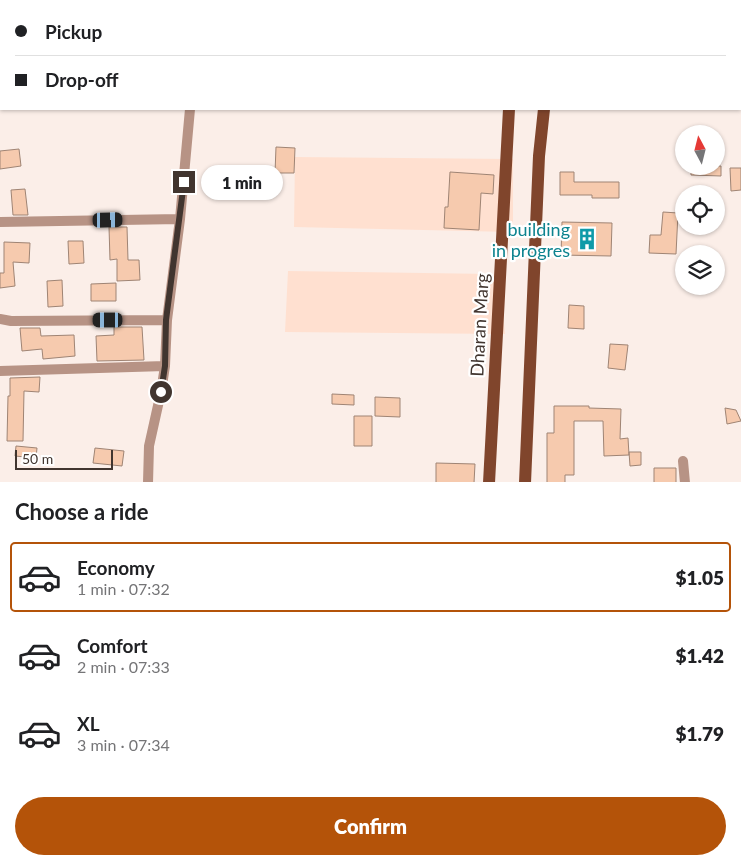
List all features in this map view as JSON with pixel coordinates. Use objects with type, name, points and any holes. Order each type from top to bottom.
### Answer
[{"type":"main road","name":"Dharan Marg","points":[[488,482],[508,110]]},
{"type":"main road","points":[[525,482],[539,156],[544,110]]},
{"type":"street","points":[[148,482],[149,446],[165,366],[166,320],[180,219],[190,110]]},
{"type":"street","points":[[0,222],[180,219]]},
{"type":"street","points":[[0,319],[12,321],[166,320]]},
{"type":"street","points":[[0,371],[165,366]]},
{"type":"street","points":[[683,461],[685,482]]},
{"type":"shaded area","points":[[295,157],[513,159],[513,232],[294,227]]},
{"type":"shaded area","points":[[288,271],[492,274],[500,281],[505,334],[285,332]]},
{"type":"building","points":[[276,147],[295,148],[294,173],[275,173]]},
{"type":"building","points":[[19,149],[21,166],[0,169],[0,151]]},
{"type":"building","points":[[730,168],[741,168],[741,190],[731,191]]},
{"type":"building","points":[[450,172],[494,175],[493,194],[481,193],[479,230],[444,228],[445,207],[448,207]]},
{"type":"building","points":[[560,172],[574,172],[574,182],[619,182],[619,198],[592,198],[592,195],[560,195]]},
{"type":"building","points":[[25,189],[28,215],[13,215],[11,190]]},
{"type":"building","points":[[663,212],[675,213],[675,235],[677,235],[675,254],[649,253],[650,235],[661,235]]},
{"type":"building","name":"building in progres","points":[[562,222],[612,223],[611,256],[561,255]]},
{"type":"building","points":[[109,227],[127,227],[128,260],[139,260],[140,280],[117,281],[117,259],[110,260]]},
{"type":"building","points":[[68,241],[83,241],[84,263],[69,264]]},
{"type":"building","points":[[4,242],[30,243],[29,263],[13,262],[15,286],[0,288],[0,273],[4,273]]},
{"type":"building","points":[[62,280],[63,306],[48,307],[47,281]]},
{"type":"building","points":[[116,283],[116,301],[91,301],[91,284]]},
{"type":"building","points":[[569,305],[584,306],[584,329],[568,328]]},
{"type":"building","points":[[114,327],[142,327],[144,360],[97,361],[96,336],[114,335]]},
{"type":"building","points":[[20,328],[40,328],[41,336],[74,335],[75,356],[43,359],[42,349],[22,351]]},
{"type":"building","points":[[610,344],[628,345],[625,370],[608,368]]},
{"type":"building","points":[[40,377],[39,392],[24,391],[23,441],[7,441],[10,378]]},
{"type":"building","points":[[332,394],[354,395],[354,405],[332,404]]},
{"type":"building","points":[[375,397],[400,398],[400,417],[375,416]]},
{"type":"building","points":[[554,406],[589,406],[589,408],[621,409],[620,439],[628,438],[629,455],[604,456],[603,421],[574,421],[574,475],[565,475],[565,482],[547,482],[547,433],[554,433]]},
{"type":"building","points":[[725,408],[736,410],[741,421],[727,424]]},
{"type":"building","points":[[354,416],[372,416],[372,446],[354,446]]},
{"type":"building","points":[[16,446],[37,448],[36,458],[15,456]]},
{"type":"building","points":[[95,448],[124,451],[122,466],[93,463]]},
{"type":"building","points":[[629,452],[641,452],[641,465],[630,466]]},
{"type":"building","points":[[436,463],[475,464],[474,482],[436,482]]},
{"type":"building","points":[[654,468],[676,468],[676,482],[654,482]]},
{"type":"place","name":"building in progres","points":[[587,239]]},
{"type":"route","points":[[161,392],[165,366],[166,320],[184,182]]}]
